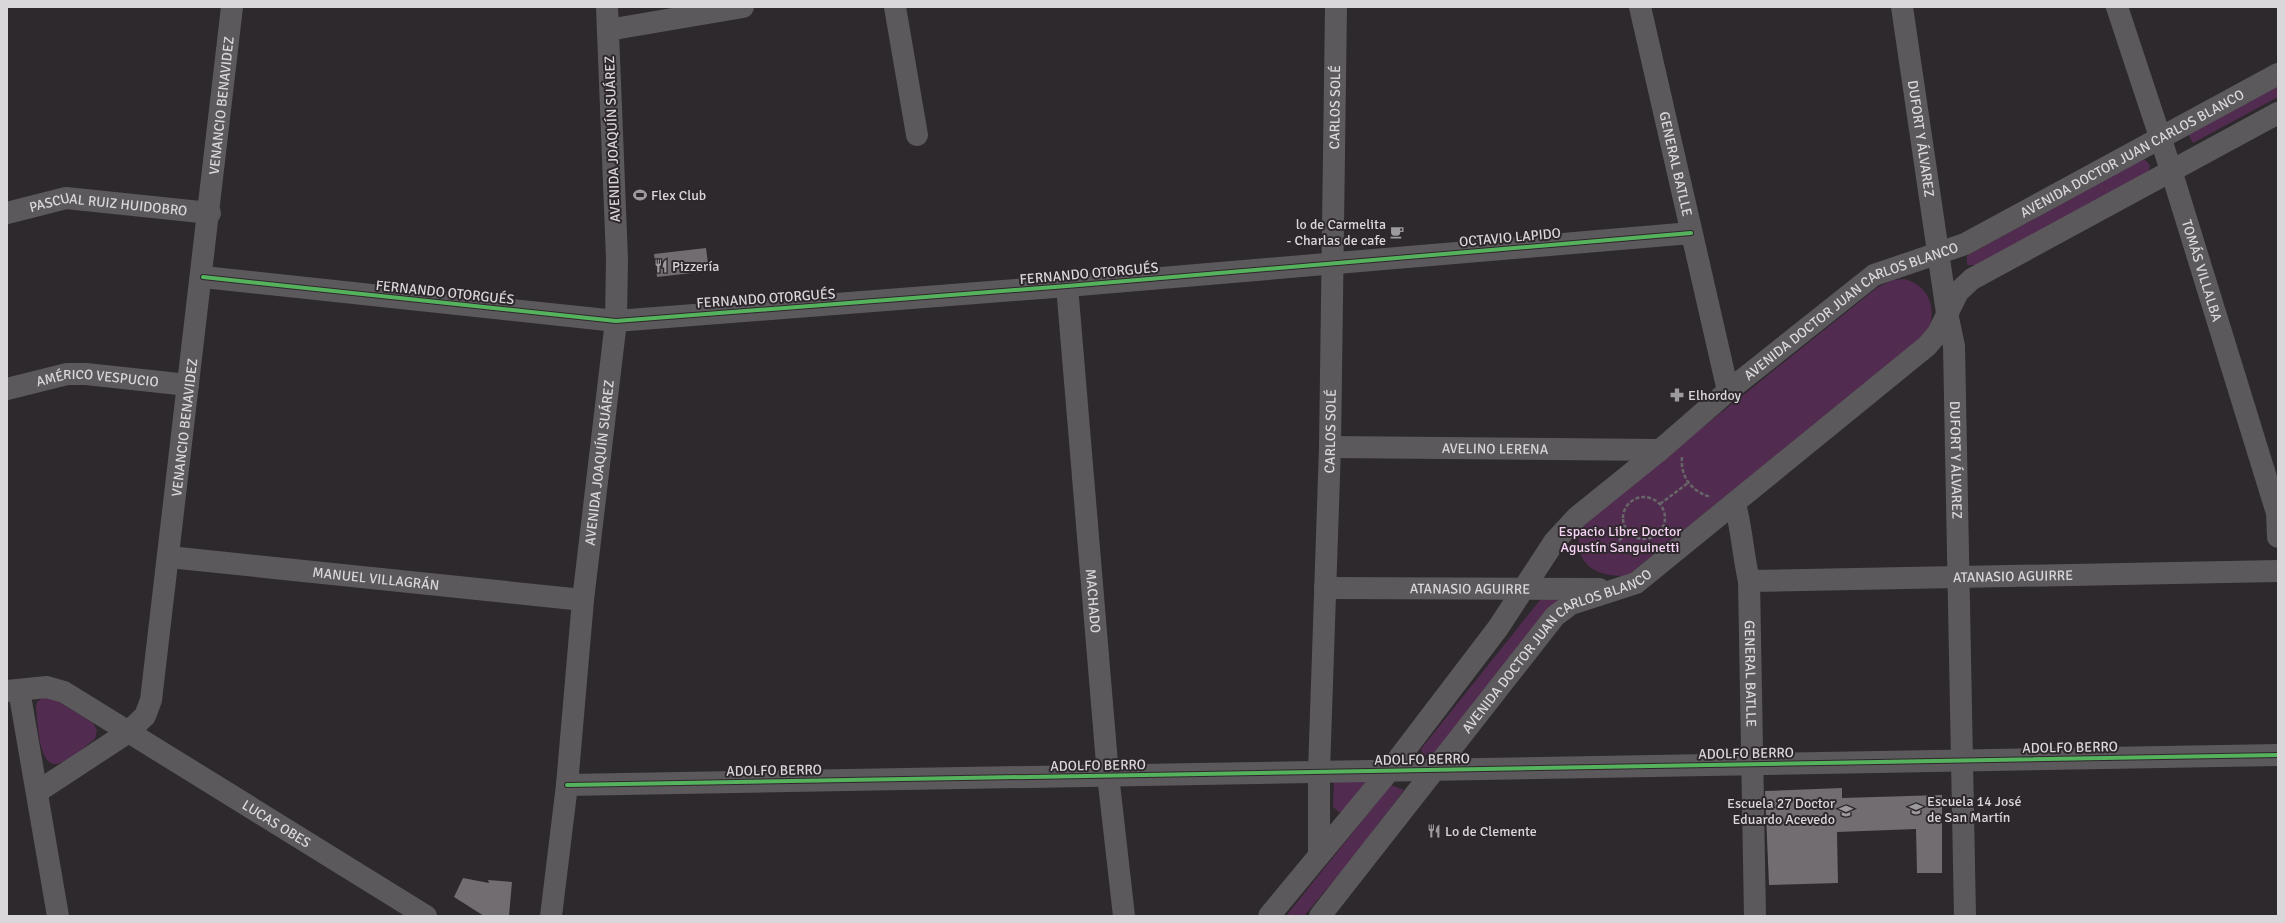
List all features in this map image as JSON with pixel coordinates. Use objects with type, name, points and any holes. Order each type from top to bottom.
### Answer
[{"type":"street","name":"VENANCIO BENAVIDEZ","points":[[37,792],[127,733],[145,716],[151,700],[188,385],[203,277],[232,7]]},
{"type":"street","name":"AVENIDA JOAQUÍN SUÁREZ","points":[[551,916],[567,785],[584,600],[616,321],[617,259],[607,7]]},
{"type":"street","points":[[608,30],[743,7]]},
{"type":"street","points":[[895,7],[916,136]]},
{"type":"street","name":"CARLOS SOLÉ","points":[[1319,854],[1319,772],[1330,447],[1331,263],[1336,7]]},
{"type":"street","name":"GENERAL BATLLE","points":[[1640,7],[1728,391]]},
{"type":"street","name":"DUFORT Y ÁLVAREZ","points":[[1902,7],[1940,254],[1947,313],[1954,346],[1965,916]]},
{"type":"street","name":"TOMÁS VILLALBA","points":[[2117,7],[2171,170],[2277,513],[2278,537]]},
{"type":"street","name":"AVENIDA DOCTOR JUAN CARLOS BLANCO","points":[[1269,916],[1389,770],[1498,628],[1554,542],[1577,517],[1660,450],[1728,391],[1874,275],[1910,261],[1940,254],[1965,244],[2278,74]]},
{"type":"street","name":"AVENIDA DOCTOR JUAN CARLOS BLANCO","points":[[1320,916],[1436,770],[1554,616],[1571,604],[1636,583],[1735,504],[1927,346],[1938,333],[1958,292],[1972,279],[2278,113]]},
{"type":"street","name":"PASCUAL RUIZ HUIDOBRO","points":[[7,213],[66,198],[210,213]]},
{"type":"street","name":"OCTAVIO LAPIDO","points":[[1331,263],[1691,233]]},
{"type":"street","name":"FERNANDO OTORGUÉS","points":[[203,277],[616,321],[1067,286],[1331,263]]},
{"type":"street","name":"MACHADO","points":[[1067,286],[1108,776],[1124,916]]},
{"type":"street","name":"AMÉRICO VESPUCIO","points":[[7,389],[67,374],[86,374],[188,385]]},
{"type":"street","name":"AVELINO LERENA","points":[[1330,447],[1660,450]]},
{"type":"street","name":"GENERAL BATLLE","points":[[1735,504],[1741,527],[1742,554],[1749,581],[1755,916]]},
{"type":"street","name":"MANUEL VILLAGRÁN","points":[[169,557],[584,600]]},
{"type":"street","name":"ATANASIO AGUIRRE","points":[[1749,581],[2278,571]]},
{"type":"street","name":"ATANASIO AGUIRRE","points":[[1325,588],[1616,589]]},
{"type":"street","name":"LUCAS OBES","points":[[13,690],[47,687],[60,691],[426,916]]},
{"type":"street","points":[[13,690],[37,792],[58,916]]},
{"type":"street","name":"ADOLFO BERRO","points":[[567,785],[2278,754]]},
{"type":"path","points":[[1682,453],[1682,469],[1688,483],[1704,495],[1714,498]]},
{"type":"path","points":[[1660,504],[1688,483]]},
{"type":"path","points":[[1644,497],[1650,498],[1660,504],[1665,514],[1665,520],[1660,531],[1651,538],[1639,538],[1629,532],[1624,521],[1628,504],[1638,498],[1644,497]]},
{"type":"path","points":[[1585,551],[1615,544],[1629,532]]},
{"type":"green space","points":[[2278,84],[2278,97],[2193,143],[2187,132]]},
{"type":"green space","points":[[2144,159],[2150,165],[2149,170],[2145,174],[1977,265],[1967,265],[1967,256],[1972,253]]},
{"type":"green space","name":"Espacio Libre Doctor Agustín Sanguinetti","points":[[1905,279],[1920,287],[1929,299],[1932,314],[1929,331],[1627,576],[1604,574],[1591,568],[1586,563],[1580,551],[1579,537],[1588,519],[1878,287],[1893,280]]},
{"type":"green space","points":[[1544,595],[1556,598],[1557,601],[1433,754],[1423,755],[1421,749]]},
{"type":"green space","points":[[44,697],[54,699],[93,723],[97,730],[95,739],[62,762],[54,764],[48,761],[44,754],[39,734],[36,708],[37,702]]},
{"type":"green space","points":[[1336,781],[1365,781],[1365,786],[1343,811],[1339,812],[1333,807],[1334,783]]},
{"type":"green space","points":[[1391,785],[1404,790],[1351,860],[1304,916],[1286,916]]},
{"type":"building","points":[[706,248],[709,271],[657,277],[654,254]]},
{"type":"building","points":[[1842,788],[1842,798],[1942,795],[1942,873],[1917,873],[1916,829],[1837,832],[1838,883],[1769,885],[1765,791]]},
{"type":"building","points":[[463,878],[489,883],[488,880],[512,882],[509,916],[484,916],[454,897]]},
{"type":"cycle path","points":[[203,277],[616,321],[1067,286],[1691,233]]},
{"type":"cycle path","points":[[567,785],[2278,755]]},
{"type":"place","name":"Flex Club","points":[[640,195]]},
{"type":"place","name":"lo de Carmelita - Charlas de cafe","points":[[1397,232]]},
{"type":"place","name":"Pizzería","points":[[661,266]]},
{"type":"place","name":"Elhordoy","points":[[1677,395]]},
{"type":"place","name":"Escuela 14 José de San Martín","points":[[1916,809]]},
{"type":"place","name":"Escuela 27 Doctor Eduardo Acevedo","points":[[1846,811]]},
{"type":"place","name":"Lo de Clemente","points":[[1434,831]]}]
